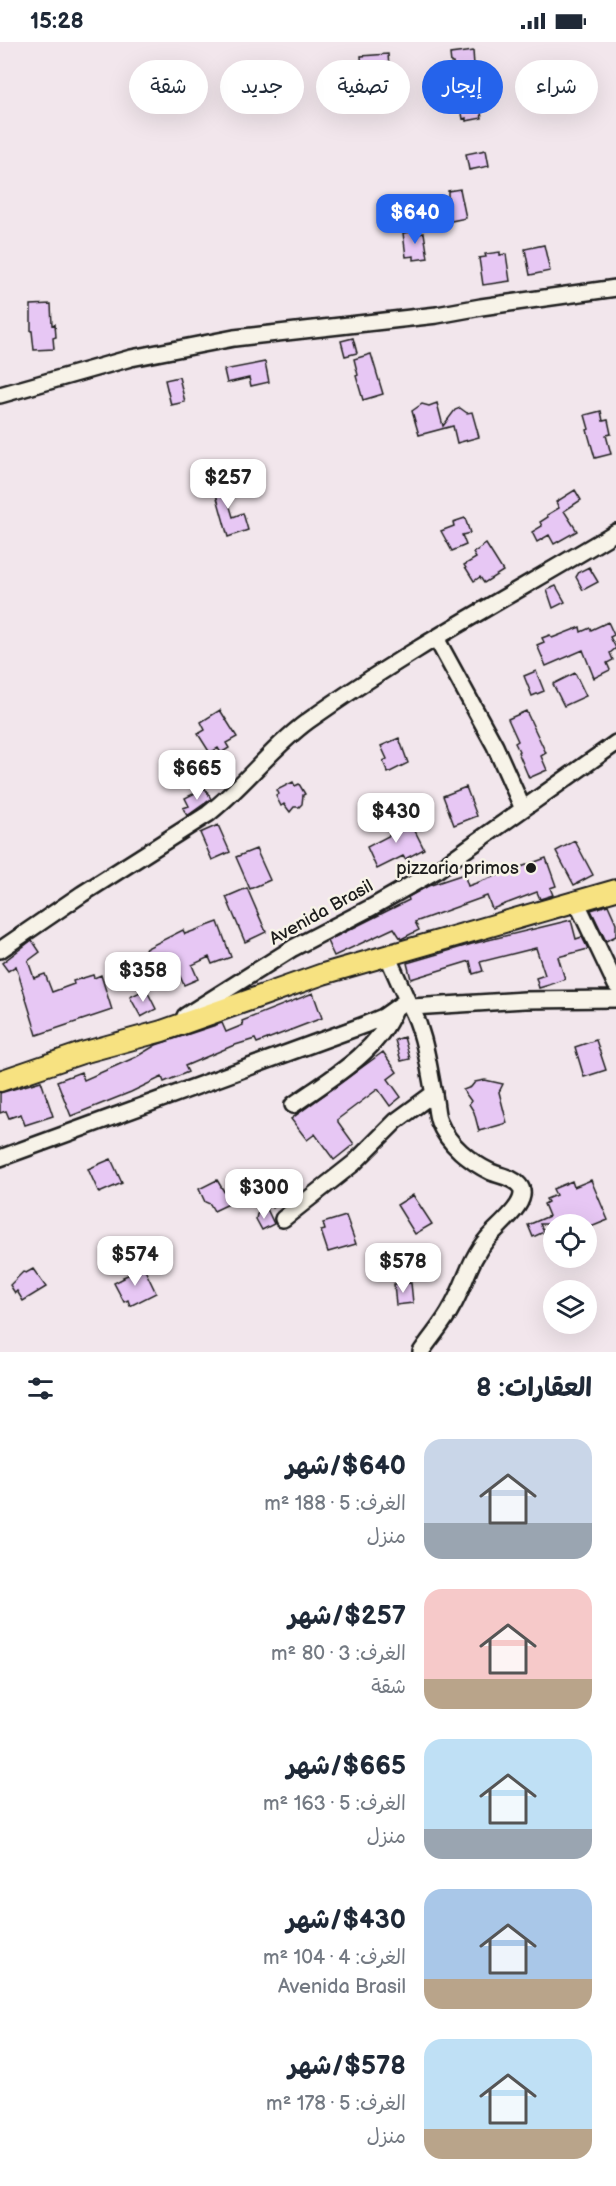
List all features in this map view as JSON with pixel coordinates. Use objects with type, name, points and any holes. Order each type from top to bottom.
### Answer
[{"type":"main road","points":[[0,1081],[82,1053],[162,1031],[270,992],[387,955],[616,890]]},
{"type":"street","points":[[0,395],[131,358],[234,338],[437,315],[616,288]]},
{"type":"street","points":[[0,950],[82,894],[208,814],[227,799],[271,753],[306,723],[436,638],[616,532]]},
{"type":"street","points":[[436,638],[495,746],[523,809]]},
{"type":"street","name":"Avenida Brasil","points":[[162,1031],[293,948],[437,870],[616,743]]},
{"type":"street","points":[[576,901],[616,985]]},
{"type":"street","points":[[387,955],[409,1003],[424,1045],[439,1123],[462,1152],[478,1165],[516,1182],[521,1187],[523,1197],[514,1211],[482,1245],[464,1278],[453,1306],[421,1352]]},
{"type":"street","points":[[0,1158],[246,1070],[383,1017],[409,1003],[616,999]]},
{"type":"street","points":[[293,1106],[377,1041],[395,1010]]},
{"type":"street","points":[[283,1219],[354,1163],[396,1121],[434,1093]]},
{"type":"building","points":[[473,51],[474,60],[451,60],[450,54]]},
{"type":"building","points":[[388,54],[388,60],[361,60],[361,56]]},
{"type":"building","points":[[462,114],[481,114],[482,118],[466,121],[466,118],[463,119]]},
{"type":"building","points":[[486,150],[489,166],[469,170],[466,154]]},
{"type":"building","points":[[460,189],[466,218],[451,221],[450,217],[446,218],[442,200],[448,199],[448,191]]},
{"type":"building","points":[[418,231],[419,234],[424,233],[428,258],[414,260],[414,256],[406,257],[403,233]]},
{"type":"building","points":[[544,245],[550,271],[530,275],[525,249]]},
{"type":"building","points":[[500,252],[500,255],[506,254],[510,281],[483,285],[479,258],[486,257],[485,254]]},
{"type":"building","points":[[51,304],[52,325],[55,324],[56,337],[53,338],[54,349],[34,350],[31,305]]},
{"type":"building","points":[[353,338],[357,353],[345,356],[341,341]]},
{"type":"building","points":[[371,354],[383,394],[363,400],[354,359]]},
{"type":"building","points":[[265,362],[269,382],[251,386],[249,378],[227,383],[224,370]]},
{"type":"building","points":[[179,377],[185,402],[171,405],[165,380]]},
{"type":"building","points":[[437,403],[443,426],[455,410],[460,408],[467,413],[472,412],[479,437],[457,443],[453,426],[419,435],[412,411],[422,404],[429,406]]},
{"type":"building","points":[[601,411],[603,421],[608,420],[611,434],[606,435],[611,454],[595,458],[585,415]]},
{"type":"building","points":[[220,473],[233,517],[243,513],[248,530],[228,537],[211,476]]},
{"type":"building","points":[[575,490],[581,500],[564,511],[577,531],[554,544],[549,535],[537,542],[532,532],[542,526],[540,522],[548,517],[547,515],[559,508],[556,502]]},
{"type":"building","points":[[465,518],[470,533],[462,535],[466,545],[452,551],[441,531],[454,526],[453,522]]},
{"type":"building","points":[[486,544],[503,571],[484,583],[480,577],[474,581],[464,565],[476,558],[473,553]]},
{"type":"building","points":[[589,567],[598,582],[583,590],[576,577],[579,572]]},
{"type":"building","points":[[556,586],[565,602],[553,608],[547,590]]},
{"type":"building","points":[[608,622],[614,635],[610,637],[616,648],[610,653],[613,660],[607,663],[610,670],[594,678],[583,650],[546,666],[537,645],[544,642],[542,638],[550,635],[552,638],[580,627],[581,632],[590,628],[591,630]]},
{"type":"building","points":[[536,671],[544,691],[532,696],[524,676]]},
{"type":"building","points":[[575,673],[586,696],[564,706],[553,684]]},
{"type":"building","points":[[220,710],[237,737],[226,743],[229,748],[221,753],[218,748],[210,753],[198,734],[205,730],[201,722]]},
{"type":"building","points":[[526,711],[546,753],[541,756],[547,770],[529,778],[515,743],[518,741],[508,719]]},
{"type":"building","points":[[399,738],[408,763],[388,773],[383,761],[387,759],[381,746]]},
{"type":"building","points":[[293,782],[295,786],[299,784],[305,794],[302,804],[294,807],[290,812],[284,804],[281,806],[276,796],[279,794],[277,790]]},
{"type":"building","points":[[466,787],[477,816],[454,825],[443,796]]},
{"type":"building","points":[[205,788],[211,799],[187,816],[183,808],[189,806],[185,798]]},
{"type":"building","points":[[406,813],[424,849],[377,869],[367,847],[400,830],[395,819]]},
{"type":"building","points":[[218,825],[230,852],[212,860],[200,833]]},
{"type":"building","points":[[575,841],[593,875],[574,885],[556,851]]},
{"type":"building","points":[[256,849],[270,880],[250,889],[236,857]]},
{"type":"building","points":[[546,858],[556,886],[550,888],[553,895],[540,899],[537,892],[492,909],[487,896],[415,922],[419,930],[401,939],[394,928],[334,956],[327,941],[409,900],[408,897],[428,886],[464,874],[468,886]]},
{"type":"building","points":[[247,888],[266,932],[245,942],[226,897]]},
{"type":"building","points":[[608,905],[616,923],[616,936],[606,941],[591,910]]},
{"type":"building","points":[[571,920],[576,939],[582,937],[588,949],[558,957],[565,979],[549,985],[539,988],[536,978],[545,975],[536,948],[480,962],[483,971],[473,974],[470,961],[411,979],[407,963],[472,944]]},
{"type":"building","points":[[218,922],[231,957],[212,964],[209,957],[192,965],[198,979],[184,985],[178,972],[160,981],[145,949],[183,930],[185,934]]},
{"type":"building","points":[[32,940],[40,952],[28,961],[34,978],[45,974],[52,992],[74,984],[73,981],[101,975],[112,1010],[37,1035],[16,966],[8,971],[2,963]]},
{"type":"building","points":[[146,989],[156,1009],[141,1017],[130,997]]},
{"type":"building","points":[[313,993],[322,1018],[257,1043],[255,1039],[232,1046],[185,1066],[188,1072],[164,1082],[162,1077],[71,1116],[57,1081],[81,1072],[84,1080],[136,1057],[156,1045],[222,1023],[226,1032],[243,1025],[242,1021]]},
{"type":"building","points":[[404,1037],[410,1059],[401,1061],[395,1040]]},
{"type":"building","points":[[596,1040],[606,1070],[584,1077],[575,1047]]},
{"type":"building","points":[[383,1052],[397,1072],[388,1079],[401,1097],[390,1106],[378,1089],[338,1119],[354,1144],[334,1160],[315,1134],[307,1140],[291,1119]]},
{"type":"building","points":[[485,1080],[503,1084],[499,1092],[507,1123],[479,1131],[474,1112],[469,1104],[471,1101],[463,1090],[471,1087],[475,1082]]},
{"type":"building","points":[[41,1081],[53,1116],[25,1125],[21,1114],[9,1118],[6,1111],[0,1113],[0,1093]]},
{"type":"building","points":[[111,1159],[122,1183],[99,1193],[88,1169]]},
{"type":"building","points":[[273,1173],[282,1174],[295,1191],[273,1208],[256,1187]]},
{"type":"building","points":[[217,1180],[231,1203],[214,1211],[210,1204],[205,1202],[199,1189]]},
{"type":"building","points":[[591,1180],[608,1220],[597,1224],[597,1214],[548,1214],[544,1204],[548,1202],[546,1199],[556,1195],[553,1189],[572,1181],[574,1187]]},
{"type":"building","points":[[413,1195],[432,1224],[415,1234],[397,1205]]},
{"type":"building","points":[[267,1209],[274,1224],[262,1230],[256,1219],[257,1214]]},
{"type":"building","points":[[346,1216],[356,1244],[328,1252],[321,1231],[325,1230],[323,1223]]},
{"type":"building","points":[[543,1219],[543,1224],[540,1224],[543,1232],[533,1237],[528,1225]]},
{"type":"building","points":[[144,1268],[156,1293],[130,1306],[128,1300],[124,1302],[114,1283]]},
{"type":"building","points":[[33,1269],[46,1287],[23,1301],[10,1285],[23,1272],[26,1273]]},
{"type":"building","points":[[411,1283],[413,1303],[396,1305],[394,1284]]},
{"type":"place","name":"pizzaria primos","points":[[531,868]]}]
